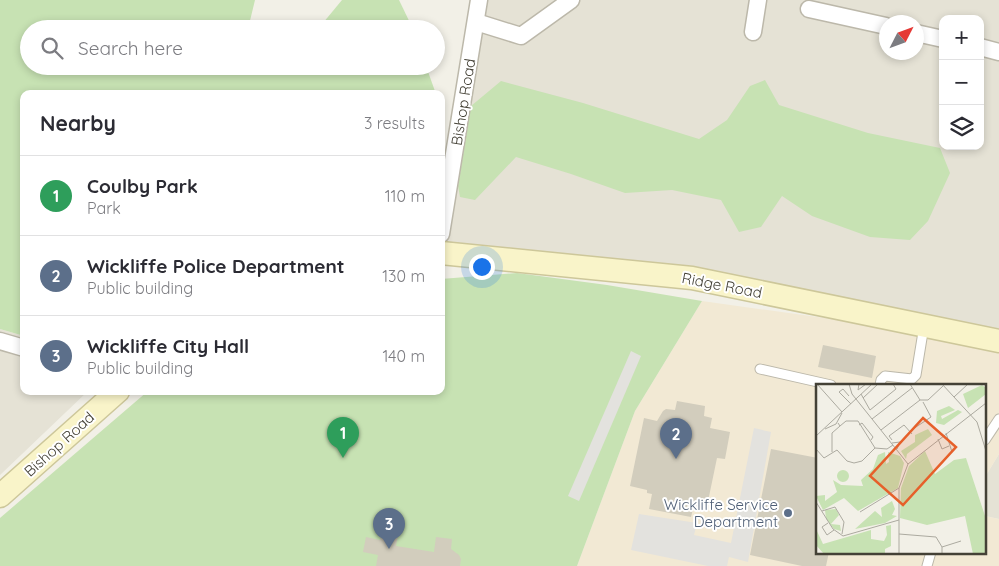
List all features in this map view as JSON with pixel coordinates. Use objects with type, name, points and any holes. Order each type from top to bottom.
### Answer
[{"type":"main road","name":"Ridge Road","points":[[445,253],[692,278],[999,341]]},
{"type":"main road","name":"Bishop Road","points":[[0,496],[114,395]]},
{"type":"street","name":"Bishop Road","points":[[445,210],[480,0]]},
{"type":"street","points":[[476,22],[521,36],[571,0]]},
{"type":"street","points":[[753,32],[758,0]]},
{"type":"street","points":[[809,9],[879,24]]},
{"type":"street","points":[[924,35],[939,38]]},
{"type":"street","points":[[984,48],[999,52]]},
{"type":"street","points":[[0,341],[20,347]]},
{"type":"lane","points":[[880,384],[880,380],[885,376],[912,379],[916,375],[924,326]]},
{"type":"lane","points":[[760,369],[827,384]]},
{"type":"lane","points":[[986,438],[999,419]]},
{"type":"shaded area","points":[[488,0],[999,0],[999,336],[445,247],[445,239],[458,186]]},
{"type":"shaded area","points":[[702,301],[910,330],[999,348],[999,454],[986,475],[986,384],[816,384],[816,554],[986,554],[986,516],[999,519],[999,566],[577,566],[635,411]]},
{"type":"shaded area","points":[[0,329],[20,335],[20,395],[84,395],[0,475]]},
{"type":"shaded area","points":[[631,351],[641,356],[579,501],[568,496]]},
{"type":"shaded area","points":[[754,428],[771,432],[748,562],[729,557],[727,566],[708,566],[631,550],[639,514],[697,523],[694,535],[731,543]]},
{"type":"shaded area","points":[[999,454],[999,519],[986,516],[986,475]]},
{"type":"green space","points":[[0,0],[255,0],[250,20],[20,20],[20,75],[429,75],[435,90],[20,90],[20,335],[0,329]]},
{"type":"green space","points":[[342,0],[399,0],[409,20],[325,20]]},
{"type":"green space","points":[[765,80],[779,105],[868,133],[939,148],[950,173],[928,221],[910,240],[870,237],[812,216],[782,196],[761,227],[739,232],[721,200],[672,190],[625,193],[516,157],[475,200],[460,197],[458,186],[471,106],[501,81],[583,103],[699,139],[727,120],[750,86]]},
{"type":"green space","points":[[517,273],[607,285],[702,301],[635,411],[577,566],[0,566],[0,518],[143,395],[445,395],[445,279]]},
{"type":"building","points":[[823,345],[876,356],[872,378],[818,367]]},
{"type":"building","points":[[677,401],[705,406],[704,416],[712,418],[710,428],[730,432],[725,459],[717,458],[706,511],[693,509],[691,517],[649,509],[652,494],[647,493],[647,490],[630,486],[644,418],[657,421],[666,409],[675,410]]},
{"type":"building","name":"Wickliffe Service Department","points":[[771,449],[816,458],[816,554],[829,554],[826,566],[802,566],[750,555]]},
{"type":"building","points":[[383,527],[399,530],[396,546],[434,552],[436,537],[452,539],[451,549],[459,555],[461,559],[460,566],[376,566],[378,555],[363,552],[366,537],[380,540]]},
{"type":"place","name":"Coulby Park","points":[[343,458]]},
{"type":"place","name":"Wickliffe Police Department","points":[[676,459]]},
{"type":"place","name":"Wickliffe Service Department","points":[[788,513]]},
{"type":"place","name":"Wickliffe City Hall","points":[[389,549]]}]
